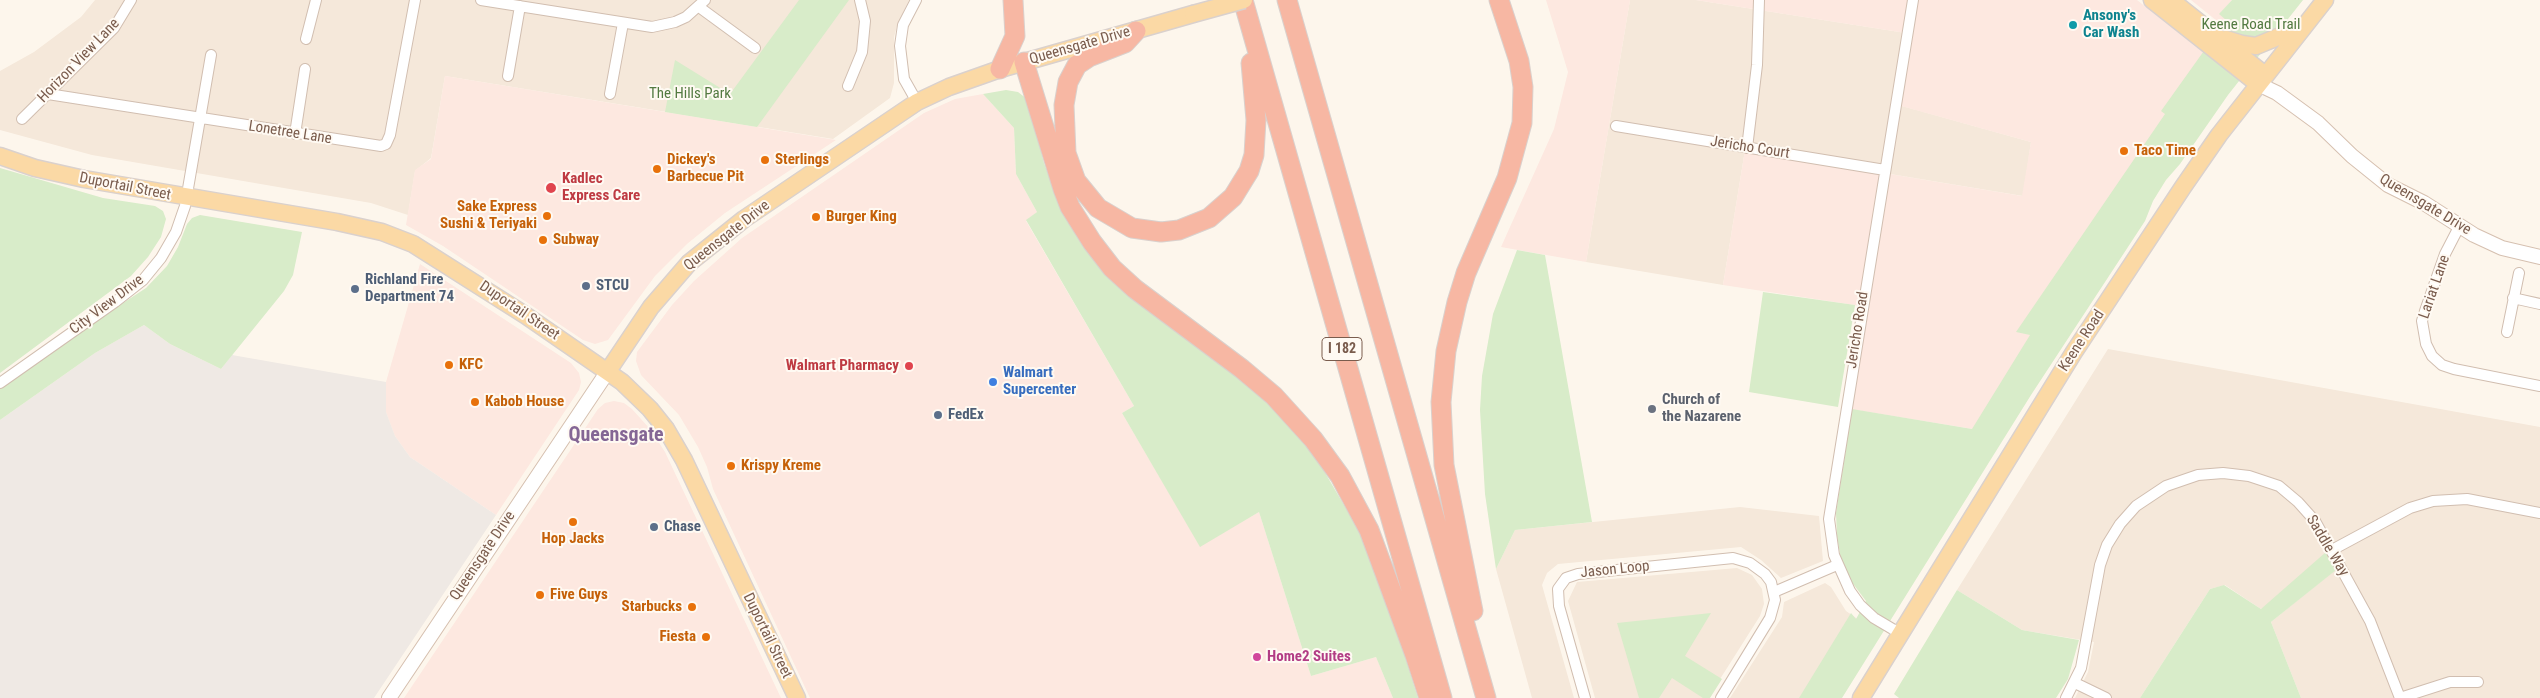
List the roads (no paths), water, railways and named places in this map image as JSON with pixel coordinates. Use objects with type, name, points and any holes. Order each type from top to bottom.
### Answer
[{"type":"highway","points":[[1000,69],[1015,36],[1013,0]]},
{"type":"highway","points":[[1136,31],[1125,43],[1082,61],[1070,75],[1064,105],[1066,154],[1072,173],[1082,191],[1109,216],[1132,228],[1147,231],[1179,230],[1209,218],[1221,209],[1242,185],[1254,155],[1256,120],[1254,83],[1239,0]]},
{"type":"highway","name":"I 182","points":[[1243,0],[1442,698]]},
{"type":"highway","name":"I 182","points":[[1287,0],[1488,698]]},
{"type":"highway","points":[[1488,698],[1449,497],[1442,442],[1441,402],[1446,351],[1457,302],[1466,273],[1508,178],[1522,123],[1523,87],[1511,34],[1499,0]]},
{"type":"highway","points":[[1511,34],[1512,0]]},
{"type":"highway","points":[[1024,62],[1063,189],[1070,207],[1092,242],[1112,268],[1136,289],[1274,396],[1313,439],[1340,476],[1369,530],[1429,698]]},
{"type":"main road","name":"Queensgate Drive","points":[[608,371],[651,307],[690,263],[744,219],[916,102],[949,87],[1000,69],[1243,0]]},
{"type":"main road","name":"Queensgate Drive","points":[[2152,0],[2262,80]]},
{"type":"main road","name":"Queensgate Drive","points":[[2171,0],[2216,36],[2262,80]]},
{"type":"main road","name":"Keene Road","points":[[1861,698],[2074,352],[2183,188],[2262,80],[2325,0]]},
{"type":"main road","points":[[2216,36],[2256,46],[2304,26]]},
{"type":"main road","name":"Duportail Street","points":[[0,156],[35,168],[84,179],[337,222],[382,232],[413,244],[487,289],[608,371],[642,400],[672,437],[797,698]]},
{"type":"street","name":"Horizon View Lane","points":[[22,119],[114,28],[131,0]]},
{"type":"street","points":[[306,38],[316,0]]},
{"type":"street","name":"Lonetree Lane","points":[[48,94],[375,147],[386,144],[390,135],[415,0]]},
{"type":"street","points":[[481,0],[623,24],[661,26],[686,17],[702,4],[755,48]]},
{"type":"street","points":[[848,86],[855,74],[862,52],[865,21],[860,0]]},
{"type":"street","points":[[916,0],[903,25],[900,46],[904,80],[916,102]]},
{"type":"street","points":[[1747,148],[1757,65],[1759,0]]},
{"type":"street","name":"Jericho Road","points":[[1901,634],[1874,618],[1860,605],[1844,582],[1837,565],[1829,534],[1830,504],[1913,0]]},
{"type":"street","points":[[508,76],[520,6]]},
{"type":"street","points":[[610,94],[623,24]]},
{"type":"street","name":"City View Drive","points":[[0,383],[143,280],[168,246],[183,214],[187,198],[211,55]]},
{"type":"street","points":[[295,134],[305,69]]},
{"type":"street","name":"Queensgate Drive","points":[[2262,80],[2318,123],[2352,156],[2388,185],[2460,225],[2474,235],[2502,248],[2540,257]]},
{"type":"street","name":"Jericho Court","points":[[1616,126],[1885,170]]},
{"type":"street","name":"Lariat Lane","points":[[2460,225],[2445,254],[2422,321],[2426,344],[2432,356],[2454,370],[2540,386]]},
{"type":"street","points":[[2507,332],[2519,273]]},
{"type":"street","points":[[2514,298],[2540,304]]},
{"type":"street","name":"Queensgate Drive","points":[[389,698],[608,371]]},
{"type":"street","name":"Saddle Way","points":[[2066,698],[2082,661],[2100,565],[2107,545],[2128,514],[2146,498],[2166,486],[2189,477],[2210,473],[2235,474],[2269,482],[2289,494],[2306,510],[2332,550],[2378,640],[2400,698]]},
{"type":"street","points":[[2332,550],[2404,511],[2433,501],[2467,499],[2540,514]]},
{"type":"street","name":"Jason Loop","points":[[1585,698],[1559,606],[1558,589],[1566,578],[1578,574],[1733,558],[1750,563],[1765,574],[1774,592]]},
{"type":"street","points":[[1721,698],[1770,618],[1775,600],[1774,592],[1837,565]]},
{"type":"street","points":[[2400,698],[2450,682],[2478,682]]},
{"type":"street","points":[[2074,683],[2106,698]]},
{"type":"place","name":"Ansony's Car Wash","points":[[2073,25]]},
{"type":"place","name":"Taco Time","points":[[2124,151]]},
{"type":"place","name":"Sterlings","points":[[765,160]]},
{"type":"place","name":"Dickey's Barbecue Pit","points":[[657,169]]},
{"type":"place","name":"Kadlec Express Care","points":[[551,188]]},
{"type":"place","name":"Sake Express Sushi & Teriyaki","points":[[547,216]]},
{"type":"place","name":"Burger King","points":[[816,217]]},
{"type":"place","name":"Subway","points":[[543,240]]},
{"type":"place","name":"STCU","points":[[586,286]]},
{"type":"place","name":"Richland Fire Department 74","points":[[355,289]]},
{"type":"place","name":"KFC","points":[[449,365]]},
{"type":"place","name":"Walmart Pharmacy","points":[[909,366]]},
{"type":"place","name":"Walmart Supercenter","points":[[993,382]]},
{"type":"place","name":"Kabob House","points":[[475,402]]},
{"type":"place","name":"Church of the Nazarene","points":[[1652,409]]},
{"type":"place","name":"FedEx","points":[[938,415]]},
{"type":"place","name":"Krispy Kreme","points":[[731,466]]},
{"type":"place","name":"Hop Jacks","points":[[573,522]]},
{"type":"place","name":"Chase","points":[[654,527]]},
{"type":"place","name":"Five Guys","points":[[540,595]]},
{"type":"place","name":"Starbucks","points":[[692,607]]},
{"type":"place","name":"Fiesta","points":[[706,637]]},
{"type":"place","name":"Home2 Suites","points":[[1257,657]]},
{"type":"district","name":"Queensgate","points":[[616,436]]},
{"type":"park label","name":"Keene Road Trail","points":[[2251,25]]},
{"type":"park label","name":"The Hills Park","points":[[690,94]]}]
